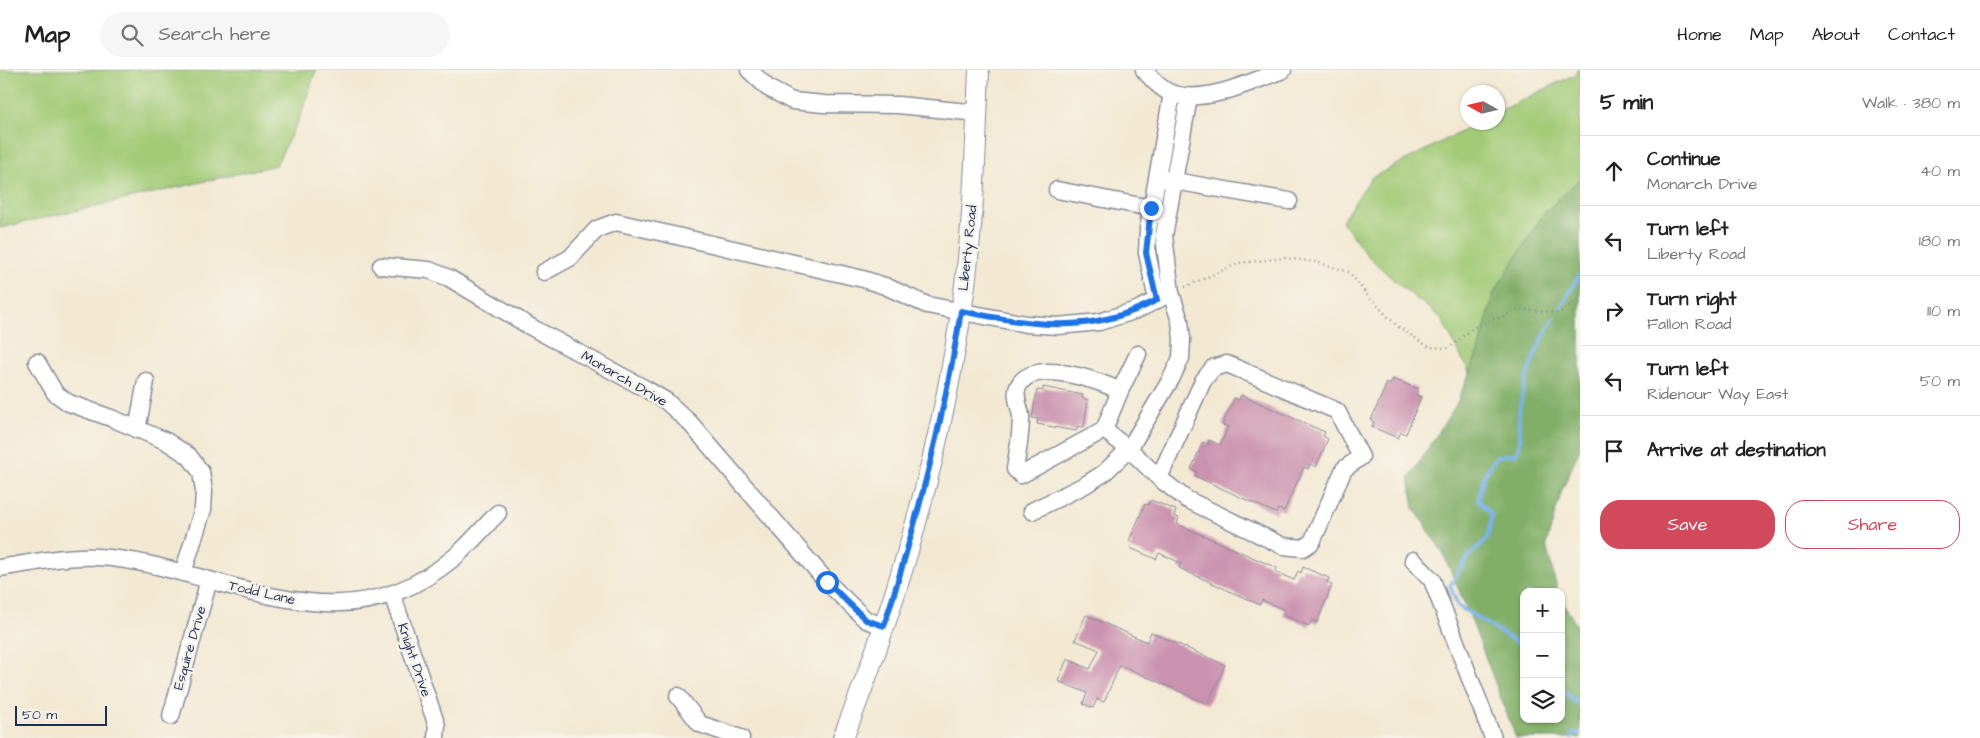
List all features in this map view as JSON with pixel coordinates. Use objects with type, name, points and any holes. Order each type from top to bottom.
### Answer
[{"type":"main road","name":"Liberty Road","points":[[842,738],[884,626],[929,473],[947,395],[961,311],[972,213],[980,70]]},
{"type":"street","points":[[749,70],[768,88],[792,101],[824,104],[925,107],[978,113]]},
{"type":"street","points":[[1144,70],[1154,82],[1172,94],[1189,97],[1203,97],[1282,70]]},
{"type":"street","points":[[1164,296],[1166,179],[1172,94]]},
{"type":"street","points":[[1032,511],[1085,485],[1104,472],[1130,449],[1171,379],[1181,358],[1182,339],[1180,321],[1164,296],[1146,253],[1151,208],[1166,179],[1189,97]]},
{"type":"street","points":[[1166,179],[1289,201]]},
{"type":"street","points":[[1057,190],[1151,208],[1166,221]]},
{"type":"street","points":[[544,272],[570,258],[597,229],[616,222],[863,278],[927,306],[1026,324],[1058,326],[1099,322],[1137,310],[1164,296]]},
{"type":"street","name":"Monarch Drive","points":[[381,266],[429,270],[449,278],[531,328],[666,401],[690,422],[827,582],[866,620],[884,626]]},
{"type":"street","points":[[1120,392],[1109,386],[1048,371],[1032,373],[1021,380],[1016,392],[1021,434],[1015,469],[1021,474],[1104,430],[1138,354]]},
{"type":"street","points":[[37,362],[55,393],[69,403],[166,441],[189,456],[201,472],[204,491],[203,509],[183,573]]},
{"type":"street","points":[[1104,430],[1130,449],[1159,478],[1194,503],[1283,546],[1304,548],[1312,542],[1344,469],[1360,458],[1337,411],[1227,364],[1213,368],[1203,381],[1159,478]]},
{"type":"street","points":[[137,430],[146,381]]},
{"type":"street","name":"Todd Lane","points":[[0,568],[60,559],[97,557],[133,562],[183,573],[298,603],[325,605],[371,600],[392,594],[430,575],[456,555],[498,513]]},
{"type":"street","points":[[1413,560],[1432,580],[1494,738]]},
{"type":"street","name":"Esquire Drive","points":[[171,716],[209,580]]},
{"type":"street","name":"Knight Drive","points":[[392,594],[433,734]]},
{"type":"street","points":[[678,696],[700,724],[742,738]]},
{"type":"street","points":[[433,734],[449,738]]},
{"type":"path","points":[[1164,296],[1239,263],[1285,258],[1316,262],[1349,272],[1368,296],[1405,331],[1430,347],[1449,348],[1474,327],[1521,309],[1559,313],[1580,299]]},
{"type":"green space","points":[[0,70],[316,70],[301,115],[276,165],[0,228]]},
{"type":"green space","points":[[1577,70],[1580,70],[1580,179],[1544,213],[1469,372],[1441,318],[1398,284],[1367,255],[1342,221],[1371,178],[1464,130],[1505,130],[1505,109],[1576,74]]},
{"type":"green space","points":[[1580,179],[1580,448],[1561,493],[1546,545],[1557,588],[1520,588],[1520,723],[1565,723],[1565,606],[1580,631],[1580,738],[1516,738],[1469,614],[1443,553],[1414,508],[1409,478],[1456,405],[1478,352],[1494,293],[1544,213]]},
{"type":"building","points":[[1393,379],[1418,389],[1416,395],[1421,397],[1406,434],[1401,432],[1398,438],[1372,427],[1374,422],[1371,420],[1387,383],[1390,385]]},
{"type":"building","points":[[1043,387],[1083,395],[1082,398],[1088,400],[1084,427],[1078,426],[1076,431],[1037,424],[1038,419],[1032,418],[1037,390],[1043,391]]},
{"type":"building","points":[[1241,395],[1325,432],[1323,436],[1328,439],[1316,467],[1310,464],[1308,469],[1304,467],[1284,511],[1278,509],[1276,513],[1240,497],[1195,476],[1197,472],[1191,469],[1203,442],[1208,444],[1209,440],[1220,445],[1228,427],[1222,425],[1234,398],[1239,400]]},
{"type":"building","points":[[1151,500],[1176,510],[1174,516],[1179,518],[1177,524],[1277,568],[1275,572],[1294,580],[1298,571],[1301,573],[1303,567],[1329,578],[1327,583],[1332,585],[1317,623],[1312,620],[1309,626],[1283,615],[1285,610],[1262,600],[1260,605],[1179,568],[1181,563],[1159,553],[1156,559],[1130,548],[1132,543],[1129,541],[1145,504],[1148,505]]},
{"type":"building","points":[[1086,615],[1147,642],[1151,632],[1225,665],[1208,704],[1120,665],[1104,702],[1097,699],[1093,708],[1083,704],[1087,693],[1058,681],[1067,659],[1090,669],[1099,650],[1075,640]]},
{"type":"waterway","points":[[1561,307],[1580,274]]},
{"type":"waterway","points":[[1520,645],[1458,606],[1450,586],[1468,557],[1487,539],[1492,515],[1478,500],[1484,476],[1497,456],[1516,454],[1520,442],[1519,412],[1524,387],[1536,352],[1554,318]]},
{"type":"waterway","points":[[1565,692],[1580,706]]},
{"type":"waterway","points":[[1572,738],[1572,734],[1580,733]]},
{"type":"route","points":[[827,582],[866,620],[884,626],[923,498],[940,430],[961,311],[1026,324],[1058,326],[1099,322],[1137,310],[1157,300],[1146,253],[1151,208]]}]
